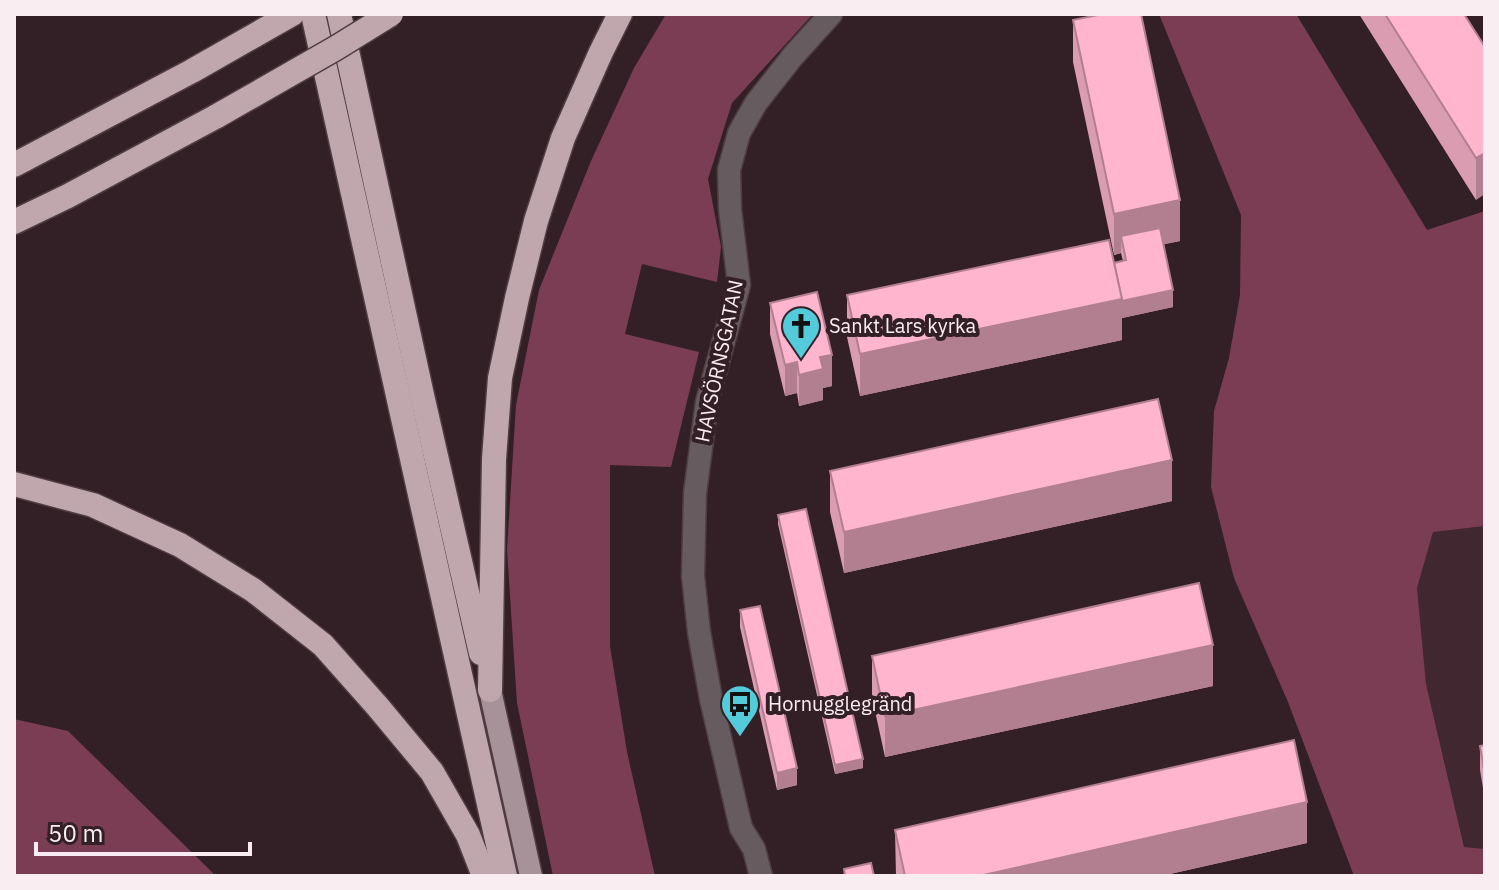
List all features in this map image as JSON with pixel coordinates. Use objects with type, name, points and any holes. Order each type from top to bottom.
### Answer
[{"type":"highway","points":[[14,165],[292,14]]},
{"type":"highway","points":[[313,14],[505,876]]},
{"type":"highway","points":[[339,14],[490,690]]},
{"type":"highway","points":[[14,222],[217,116],[391,14]]},
{"type":"highway","points":[[490,690],[494,459],[500,378],[536,221],[563,138],[620,14]]},
{"type":"highway","points":[[14,484],[93,505],[180,545],[253,590],[323,645],[432,772],[468,835],[484,876]]},
{"type":"main road","points":[[490,690],[531,876]]},
{"type":"street","name":"HAVSÖRNSGATAN","points":[[761,876],[754,849],[741,828],[699,632],[693,576],[695,493],[707,402],[739,285],[729,170],[739,133],[756,103],[831,14]]},
{"type":"shaded area","points":[[666,14],[813,14],[732,103],[708,179],[721,247],[717,282],[642,264],[625,334],[699,352],[671,467],[610,465],[610,646],[627,752],[655,876],[553,876],[517,703],[507,550],[516,405],[539,290],[591,161],[634,68]]},
{"type":"shaded area","points":[[1159,14],[1296,14],[1427,230],[1485,211],[1485,526],[1433,532],[1417,588],[1426,684],[1464,847],[1485,849],[1485,876],[1354,876],[1288,702],[1234,578],[1211,487],[1214,411],[1229,358],[1240,295],[1241,215]]},
{"type":"shaded area","points":[[1485,526],[1485,849],[1464,847],[1426,684],[1417,588],[1433,532]]},
{"type":"shaded area","points":[[14,719],[68,731],[216,876],[14,876]]},
{"type":"building","points":[[1103,14],[1141,14],[1180,200],[1114,214],[1073,20]]},
{"type":"building","points":[[1385,14],[1464,14],[1485,47],[1485,153],[1476,158]]},
{"type":"building","points":[[1160,228],[1173,290],[1122,301],[1114,263],[1126,260],[1121,236]]},
{"type":"building","points":[[1109,240],[1122,299],[860,354],[847,295]]},
{"type":"building","points":[[817,292],[832,355],[820,357],[823,369],[799,375],[797,362],[785,365],[770,303]]},
{"type":"building","points":[[1158,399],[1172,460],[844,532],[830,471]]},
{"type":"building","points":[[806,509],[863,759],[835,765],[778,515]]},
{"type":"building","points":[[1199,583],[1213,645],[885,716],[872,656]]},
{"type":"building","points":[[760,606],[797,768],[777,773],[740,610]]},
{"type":"building","points":[[1294,740],[1307,802],[979,876],[905,876],[895,830]]},
{"type":"building","points":[[1485,745],[1485,775],[1480,746]]},
{"type":"building","points":[[871,863],[874,876],[845,876],[844,869]]},
{"type":"place","name":"Sankt Lars kyrka","points":[[801,360]]},
{"type":"place","name":"Hornugglegränd","points":[[740,738]]}]
